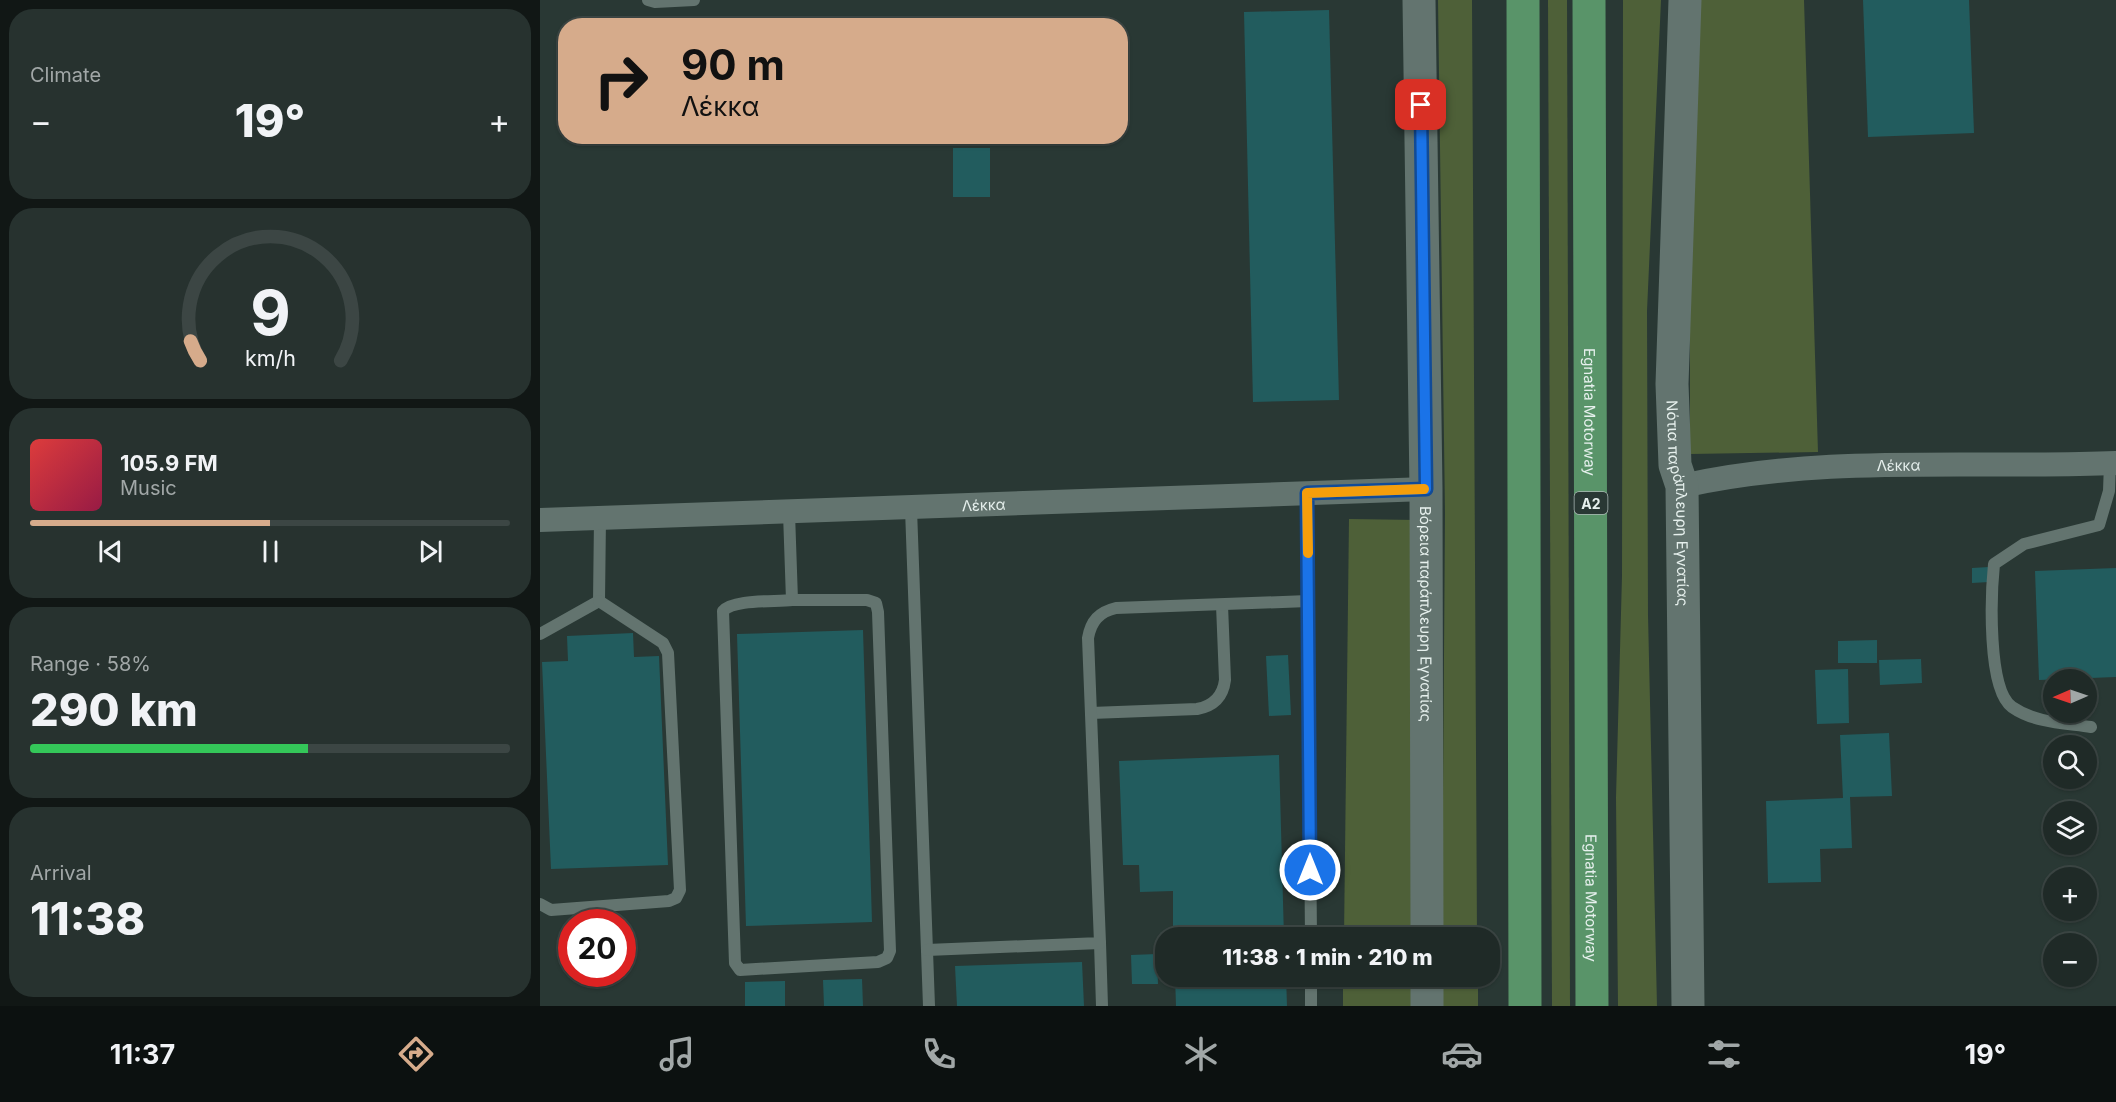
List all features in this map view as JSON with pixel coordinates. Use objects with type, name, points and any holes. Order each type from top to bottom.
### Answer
[{"type":"highway","points":[[1522,0],[1526,1006]]},
{"type":"highway","name":"Egnatia Motorway","points":[[1589,0],[1593,1006]]},
{"type":"street","name":"Βόρεια παράπλευρη Εγνατίας","points":[[1419,0],[1426,489],[1427,927]]},
{"type":"street","name":"Νότια παράπλευρη Εγνατίας","points":[[1685,0],[1672,384],[1675,465],[1682,486],[1688,1006]]},
{"type":"street","name":"Λέκκα","points":[[1682,486],[1729,477],[1818,468],[2113,463]]},
{"type":"street","name":"Λέκκα","points":[[540,520],[911,509],[1426,489]]},
{"type":"street","points":[[1427,987],[1427,1006]]},
{"type":"lane","points":[[648,0],[655,2],[694,0]]},
{"type":"lane","points":[[2091,727],[2033,719],[2009,705],[1996,675],[1990,601],[1994,564],[2024,544],[2099,525],[2109,491],[2113,463]]},
{"type":"lane","points":[[1307,493],[1311,927]]},
{"type":"lane","points":[[911,509],[929,1006]]},
{"type":"lane","points":[[789,513],[792,600]]},
{"type":"lane","points":[[599,601],[600,518]]},
{"type":"lane","points":[[792,600],[867,600],[876,603],[890,951],[887,958],[878,962],[740,970],[735,963],[723,611],[727,606],[736,604],[792,600]]},
{"type":"lane","points":[[540,634],[599,601]]},
{"type":"lane","points":[[540,904],[551,910],[669,901],[676,898],[680,890],[668,653],[663,643],[599,601]]},
{"type":"lane","points":[[1102,1006],[1089,638],[1093,621],[1116,608],[1308,601]]},
{"type":"lane","points":[[1091,713],[1197,709],[1214,703],[1224,688],[1225,680],[1222,605]]},
{"type":"lane","points":[[927,950],[1100,943]]},
{"type":"lane","points":[[1311,987],[1311,1006]]},
{"type":"green space","points":[[1438,0],[1472,0],[1477,927],[1442,927],[1445,513]]},
{"type":"green space","points":[[1548,0],[1567,0],[1570,1006],[1552,1006]]},
{"type":"green space","points":[[1623,0],[1661,0],[1647,311],[1648,615],[1657,1006],[1618,1006],[1616,798],[1622,576]]},
{"type":"green space","points":[[1700,0],[1804,0],[1818,452],[1690,454],[1690,290]]},
{"type":"green space","points":[[1349,519],[1417,520],[1417,927],[1344,927]]},
{"type":"green space","points":[[1343,987],[1417,987],[1417,1006],[1343,1006]]},
{"type":"green space","points":[[1441,987],[1478,987],[1478,1006],[1441,1006]]},
{"type":"building","points":[[1863,0],[1969,0],[1974,133],[1868,137]]},
{"type":"building","points":[[1329,10],[1339,400],[1253,402],[1244,12]]},
{"type":"building","points":[[953,148],[990,148],[990,197],[953,197]]},
{"type":"building","points":[[1989,567],[1989,582],[1972,583],[1972,568]]},
{"type":"building","points":[[2116,568],[2116,677],[2097,678],[2097,669],[2043,669],[2043,680],[2039,680],[2035,571]]},
{"type":"building","points":[[863,630],[872,922],[746,926],[737,634]]},
{"type":"building","points":[[633,633],[634,657],[659,656],[668,865],[551,869],[542,662],[568,661],[567,636]]},
{"type":"building","points":[[1877,640],[1877,663],[1838,663],[1838,641]]},
{"type":"building","points":[[1288,655],[1291,715],[1269,716],[1266,656]]},
{"type":"building","points":[[1921,659],[1922,683],[1880,685],[1879,660]]},
{"type":"building","points":[[1848,669],[1849,723],[1817,724],[1815,670]]},
{"type":"building","points":[[1889,733],[1892,796],[1850,797],[1852,848],[1820,849],[1821,882],[1768,883],[1766,801],[1843,798],[1840,735]]},
{"type":"building","points":[[1279,755],[1284,927],[1173,927],[1173,891],[1140,892],[1139,865],[1123,865],[1119,761]]},
{"type":"building","points":[[1155,954],[1155,984],[1132,984],[1131,955]]},
{"type":"building","points":[[1082,962],[1084,1006],[957,1006],[955,966]]},
{"type":"building","points":[[862,979],[863,1006],[824,1006],[823,980]]},
{"type":"building","points":[[785,981],[785,1006],[745,1006],[745,982]]},
{"type":"building","points":[[1175,987],[1286,987],[1287,1006],[1176,1006]]},
{"type":"slow traffic","points":[[1308,553],[1307,493],[1424,489]]},
{"type":"route","points":[[1310,870],[1307,493],[1426,489],[1421,105]]}]
